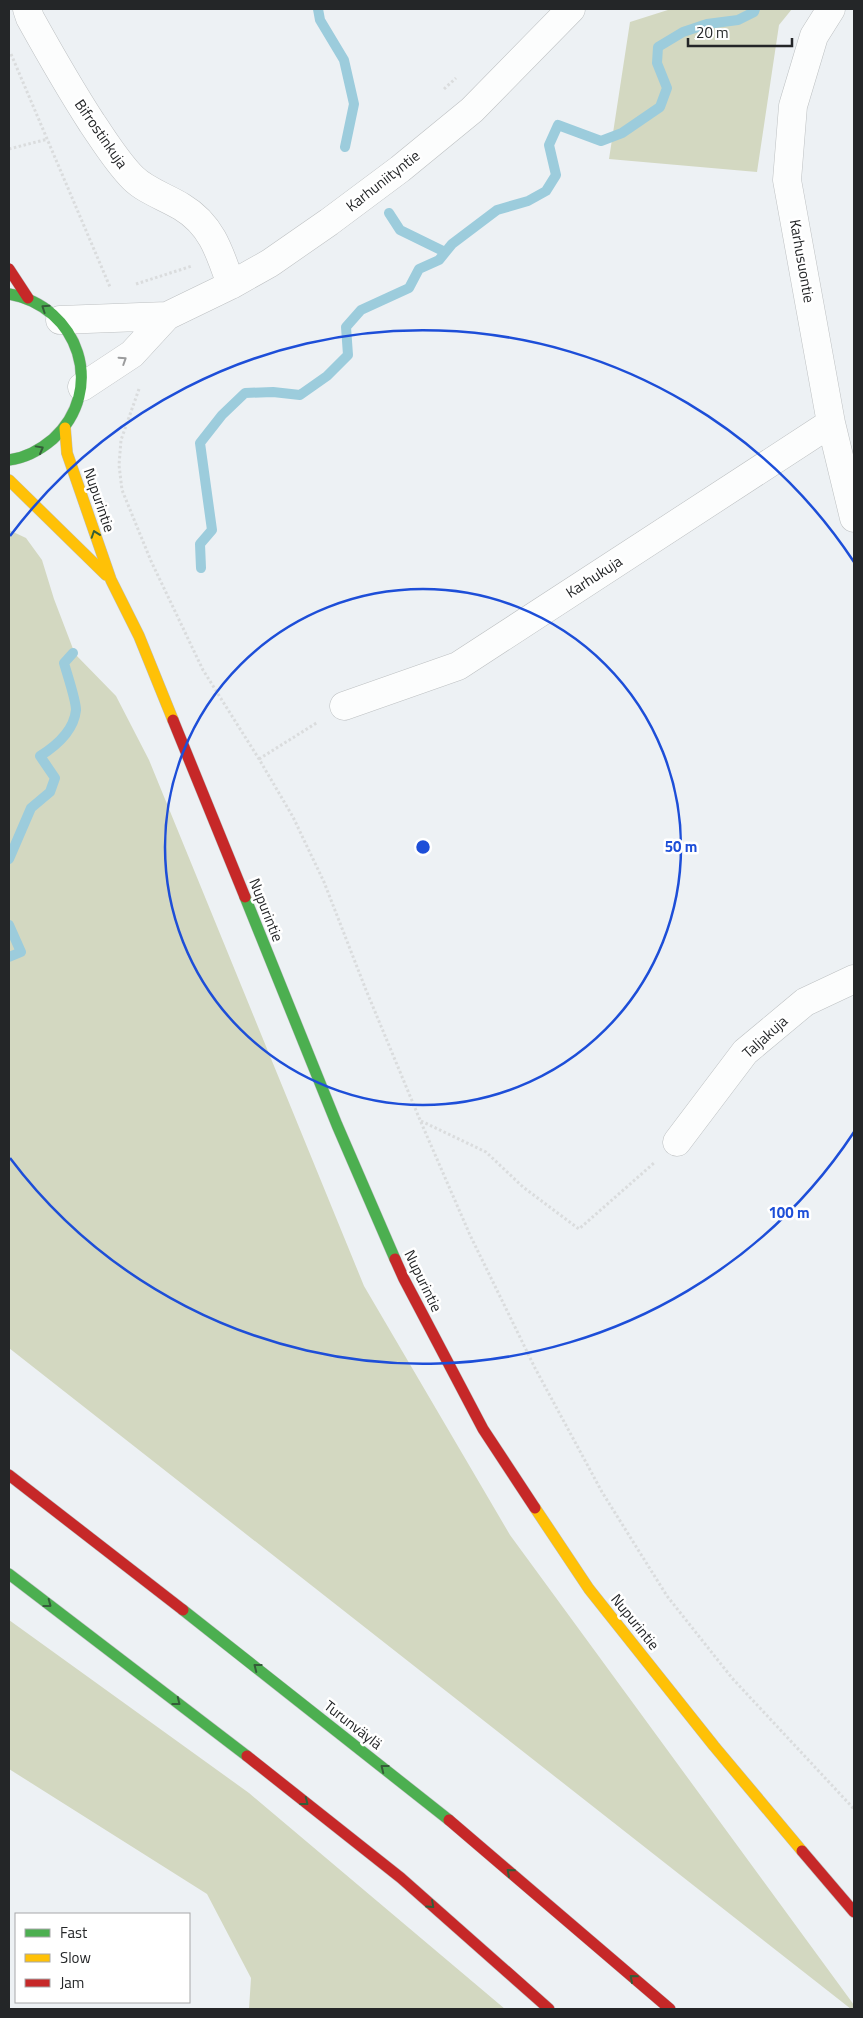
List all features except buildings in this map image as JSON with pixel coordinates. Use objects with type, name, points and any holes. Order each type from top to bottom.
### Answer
[{"type":"main road","points":[[9,269],[28,298]]},
{"type":"main road","points":[[9,294],[28,298],[60,320],[74,340],[81,363],[82,387],[76,408],[65,428],[44,448],[18,459],[9,460]]},
{"type":"main road","name":"Nupurintie","points":[[65,428],[66,454],[111,580],[139,636],[337,1125],[404,1280],[483,1429],[589,1589],[714,1746],[854,1912]]},
{"type":"main road","name":"Nupurintie","points":[[9,480],[111,580]]},
{"type":"main road","name":"Turunväylä","points":[[9,1475],[212,1632],[445,1817],[670,2009]]},
{"type":"main road","points":[[9,1574],[174,1699],[393,1872],[549,2009]]},
{"type":"street","name":"Bifrostinkuja","points":[[27,9],[30,18],[72,90],[112,154],[134,179],[183,207],[200,221],[216,241],[231,285]]},
{"type":"street","name":"Karhuniityntie","points":[[82,387],[132,354],[167,316],[231,285],[270,262],[329,222],[400,169],[472,110],[571,9]]},
{"type":"street","name":"Karhusuontie","points":[[831,9],[814,36],[793,106],[787,180],[832,423],[854,518]]},
{"type":"street","name":"Karhuniityntie","points":[[60,320],[167,316]]},
{"type":"street","name":"Karhukuja","points":[[344,706],[458,666],[832,423]]},
{"type":"street","name":"Taljakuja","points":[[677,1142],[745,1052],[804,1002],[854,979]]},
{"type":"path","points":[[9,48],[111,291],[118,317]]},
{"type":"path","points":[[9,149],[48,139]]},
{"type":"path","points":[[111,291],[222,257]]},
{"type":"path","points":[[132,354],[140,377],[139,389],[121,440],[119,465],[122,490],[151,561],[203,670],[293,817],[324,882],[420,1120],[470,1235],[535,1368],[602,1492],[667,1596],[732,1678],[854,1809]]},
{"type":"path","points":[[259,759],[344,706]]},
{"type":"path","points":[[420,1120],[486,1152],[522,1187],[579,1229],[677,1142]]},
{"type":"green space","points":[[671,9],[792,9],[779,25],[757,172],[609,159],[630,22]]},
{"type":"green space","points":[[9,530],[26,538],[42,560],[54,599],[75,654],[116,696],[149,760],[364,1286],[510,1535],[854,2005],[854,2009],[851,2009],[9,1348]]},
{"type":"green space","points":[[9,1620],[249,1793],[505,2009],[249,2009],[251,1978],[207,1894],[9,1769]]},
{"type":"waterway","points":[[318,9],[320,20],[344,60],[354,104],[345,147]]},
{"type":"waterway","points":[[201,568],[200,544],[212,530],[200,443],[222,415],[245,393],[273,392],[300,395],[327,376],[348,355],[346,327],[361,310],[409,288],[419,269],[439,260],[452,244],[497,210],[528,201],[546,191],[556,175],[549,145],[558,125],[601,141],[622,133],[660,107],[667,88],[657,63],[658,47],[683,32],[707,24],[738,20],[754,12],[755,9]]},
{"type":"waterway","points":[[389,213],[400,230],[445,252]]},
{"type":"waterway","points":[[9,859],[31,808],[50,792],[55,778],[40,756],[63,737],[75,717],[75,700],[64,663],[73,653]]},
{"type":"waterway","points":[[9,925],[21,952],[9,957]]},
{"type":"traffic: fast","points":[[9,294],[33,302],[53,315],[68,332],[77,353],[81,375],[79,397],[69,419],[53,439],[32,453],[9,460]]},
{"type":"traffic: fast","points":[[245,897],[337,1125],[395,1259]]},
{"type":"traffic: fast","points":[[9,1574],[247,1756]]},
{"type":"traffic: fast","points":[[183,1610],[449,1820]]},
{"type":"traffic: slow","points":[[65,428],[67,453],[111,580],[139,636],[173,720]]},
{"type":"traffic: slow","points":[[9,480],[106,575]]},
{"type":"traffic: slow","points":[[535,1508],[589,1589],[714,1746],[802,1851]]},
{"type":"traffic: jam","points":[[9,269],[28,298]]},
{"type":"traffic: jam","points":[[173,720],[245,897]]},
{"type":"traffic: jam","points":[[395,1259],[483,1429],[535,1508]]},
{"type":"traffic: jam","points":[[9,1475],[183,1610]]},
{"type":"traffic: jam","points":[[247,1756],[401,1878],[549,2009]]},
{"type":"traffic: jam","points":[[449,1820],[670,2009]]},
{"type":"traffic: jam","points":[[802,1851],[854,1912]]}]
